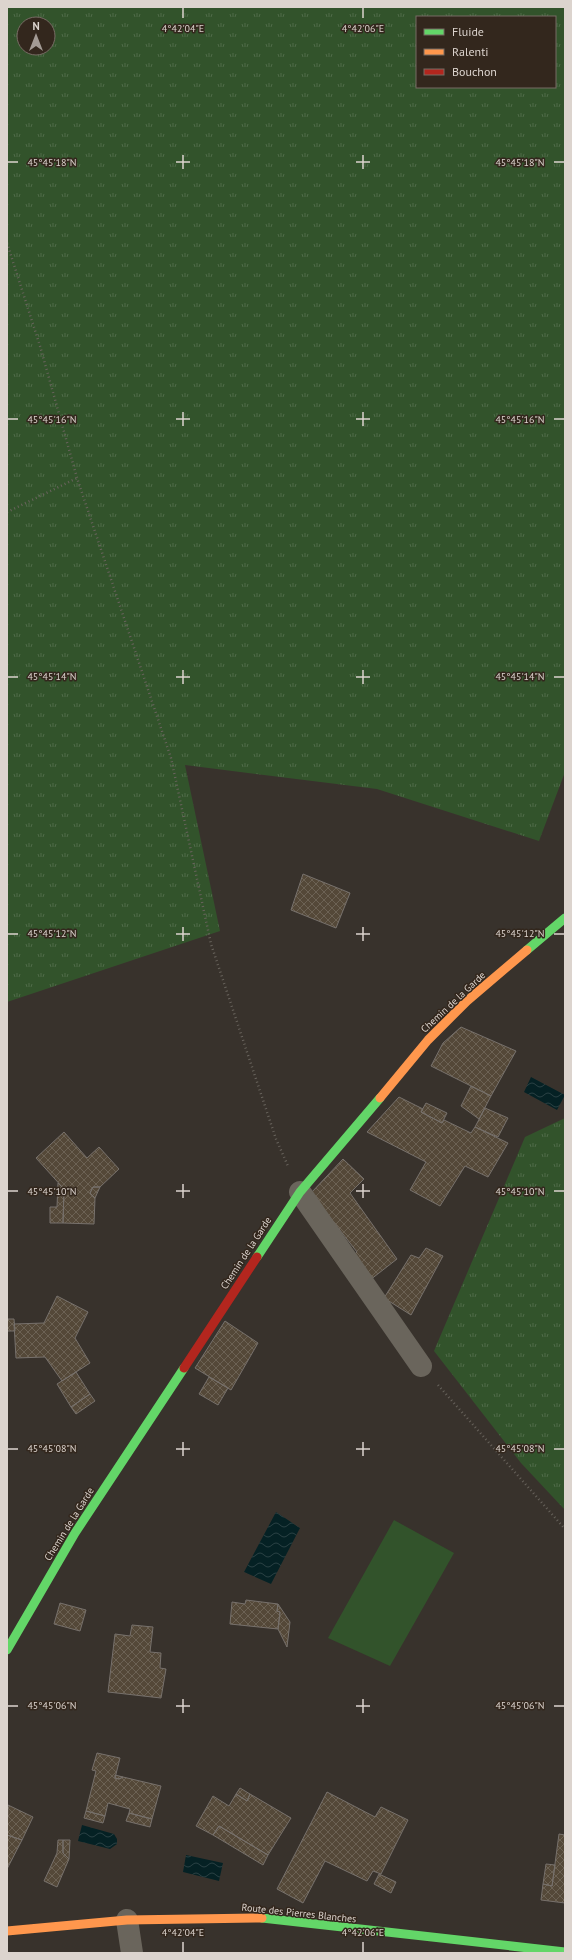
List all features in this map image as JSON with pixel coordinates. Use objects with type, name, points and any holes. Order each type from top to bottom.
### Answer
[{"type":"street","name":"Chemin de la Garde","points":[[7,1650],[75,1533],[300,1192],[428,1040],[467,1001],[565,918]]},
{"type":"street","points":[[300,1192],[422,1366]]},
{"type":"street","name":"Route des Pierres Blanches","points":[[7,1931],[127,1920],[251,1917],[565,1952]]},
{"type":"street","points":[[127,1920],[132,1953]]},
{"type":"path","points":[[7,243],[40,346],[78,478],[170,758],[211,944],[276,1139],[300,1192]]},
{"type":"path","points":[[7,512],[78,478]]},
{"type":"path","points":[[422,1366],[565,1529]]},
{"type":"green space","points":[[7,7],[565,7],[565,772],[539,841],[377,789],[185,765],[220,931],[7,1002]]},
{"type":"green space","points":[[565,1118],[565,1510],[521,1463],[434,1351],[525,1137]]},
{"type":"green space","points":[[394,1520],[454,1553],[390,1666],[328,1638]]},
{"type":"water","points":[[531,1077],[565,1095],[557,1110],[524,1092]]},
{"type":"water","points":[[276,1512],[300,1528],[271,1584],[244,1572]]},
{"type":"water","points":[[82,1825],[114,1834],[117,1839],[117,1844],[110,1849],[78,1841]]},
{"type":"water","points":[[186,1855],[223,1863],[219,1881],[183,1872]]},
{"type":"building","points":[[303,874],[350,893],[336,928],[291,910]]},
{"type":"building","points":[[461,1027],[516,1051],[491,1096],[431,1066],[443,1043]]},
{"type":"building","points":[[471,1086],[491,1096],[479,1119],[461,1106]]},
{"type":"building","points":[[399,1097],[423,1109],[421,1112],[442,1123],[444,1120],[471,1133],[475,1127],[508,1143],[488,1177],[465,1166],[440,1206],[410,1190],[426,1162],[367,1132]]},
{"type":"building","points":[[426,1103],[447,1113],[442,1123],[421,1112]]},
{"type":"building","points":[[485,1108],[508,1118],[498,1137],[475,1127]]},
{"type":"building","points":[[64,1132],[87,1158],[99,1147],[119,1169],[100,1187],[93,1187],[90,1193],[95,1198],[94,1224],[63,1223],[64,1189],[36,1158]]},
{"type":"building","points":[[343,1159],[364,1179],[350,1193],[397,1259],[370,1280],[353,1256],[357,1252],[311,1193]]},
{"type":"building","points":[[58,1183],[64,1189],[63,1223],[50,1223],[50,1207],[57,1207]]},
{"type":"building","points":[[93,1187],[100,1187],[95,1198],[90,1193]]},
{"type":"building","points":[[426,1248],[443,1256],[411,1315],[384,1298],[411,1255],[419,1258]]},
{"type":"building","points":[[57,1296],[88,1312],[75,1338],[90,1363],[62,1381],[45,1357],[16,1358],[14,1324],[44,1323]]},
{"type":"building","points":[[7,1319],[14,1319],[15,1331],[7,1331]]},
{"type":"building","points":[[225,1321],[258,1343],[231,1390],[195,1368]]},
{"type":"building","points":[[76,1372],[90,1394],[71,1407],[57,1384]]},
{"type":"building","points":[[209,1377],[228,1388],[218,1405],[199,1394]]},
{"type":"building","points":[[90,1394],[95,1401],[76,1414],[71,1407]]},
{"type":"building","points":[[246,1600],[278,1604],[277,1611],[280,1612],[278,1629],[230,1624],[232,1602],[245,1604]]},
{"type":"building","points":[[60,1603],[86,1610],[80,1631],[54,1624]]},
{"type":"building","points":[[278,1604],[290,1622],[287,1647],[278,1629],[280,1612],[277,1611]]},
{"type":"building","points":[[132,1625],[153,1627],[150,1652],[161,1653],[160,1668],[166,1669],[161,1698],[108,1692],[115,1634],[130,1636]]},
{"type":"building","points":[[97,1753],[120,1758],[115,1778],[119,1779],[123,1777],[161,1786],[152,1819],[129,1813],[130,1809],[108,1803],[105,1816],[86,1811],[96,1771],[92,1770]]},
{"type":"building","points":[[115,1775],[123,1777],[119,1779],[115,1778]]},
{"type":"building","points":[[240,1788],[250,1794],[247,1801],[236,1794]]},
{"type":"building","points":[[327,1792],[375,1817],[381,1807],[408,1820],[381,1874],[373,1871],[367,1881],[325,1861],[303,1903],[277,1889]]},
{"type":"building","points":[[236,1794],[247,1801],[250,1794],[291,1818],[268,1855],[219,1826],[213,1835],[196,1826],[213,1796],[229,1806]]},
{"type":"building","points":[[8,1805],[33,1817],[22,1840],[7,1835]]},
{"type":"building","points":[[86,1811],[105,1816],[103,1823],[84,1818]]},
{"type":"building","points":[[129,1813],[152,1819],[150,1827],[126,1821]]},
{"type":"building","points":[[219,1826],[268,1855],[263,1865],[213,1835]]},
{"type":"building","points":[[559,1834],[565,1835],[565,1903],[541,1900],[543,1884],[552,1886]]},
{"type":"building","points":[[7,1835],[22,1840],[7,1869]]},
{"type":"building","points":[[58,1840],[63,1840],[63,1853],[69,1859],[57,1887],[44,1881],[57,1853]]},
{"type":"building","points":[[63,1840],[70,1840],[69,1859],[63,1853]]},
{"type":"building","points":[[546,1864],[555,1865],[552,1886],[543,1884]]},
{"type":"building","points":[[379,1874],[396,1882],[391,1893],[374,1884]]},
{"type":"traffic: fast","points":[[527,950],[565,918]]},
{"type":"traffic: fast","points":[[257,1257],[300,1192],[380,1098]]},
{"type":"traffic: fast","points":[[7,1650],[75,1533],[184,1368]]},
{"type":"traffic: fast","points":[[262,1918],[565,1952]]},
{"type":"traffic: slow","points":[[380,1098],[428,1040],[467,1001],[527,950]]},
{"type":"traffic: slow","points":[[7,1931],[127,1920],[262,1918]]},
{"type":"traffic: jam","points":[[184,1368],[257,1257]]}]
